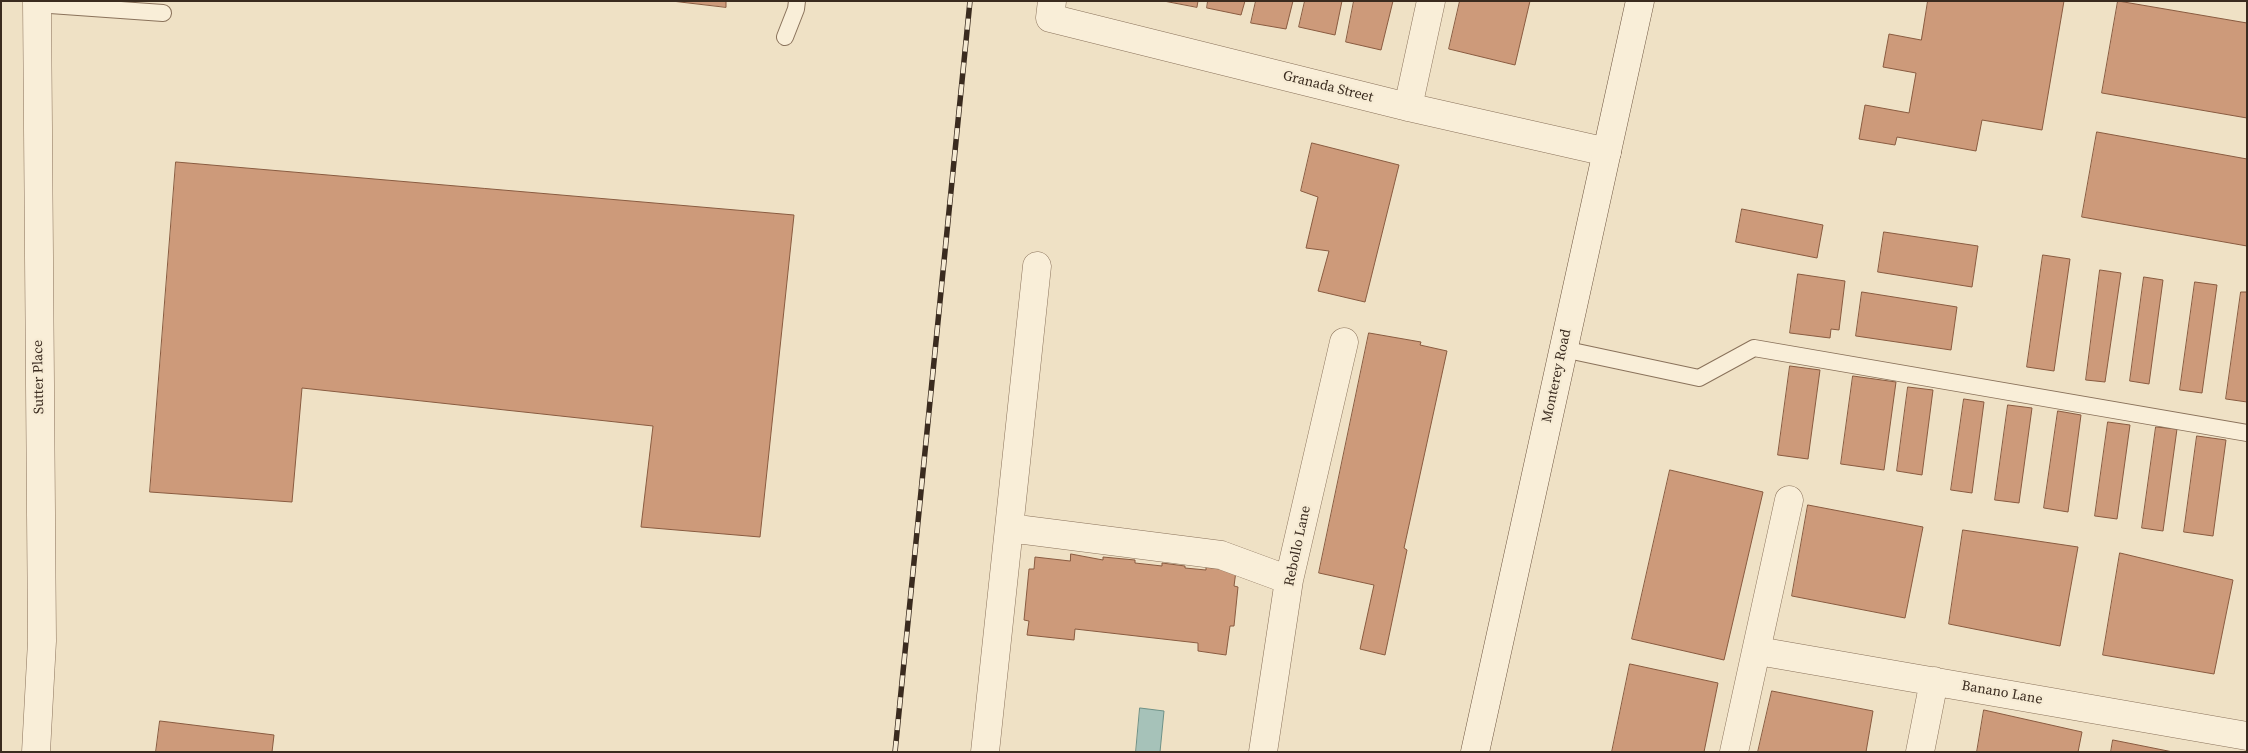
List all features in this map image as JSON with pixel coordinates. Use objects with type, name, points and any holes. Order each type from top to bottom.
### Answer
[{"type":"street","points":[[1408,107],[1431,1]]},
{"type":"street","name":"Monterey Road","points":[[1475,752],[1640,1]]},
{"type":"street","name":"Sutter Place","points":[[36,3],[42,641],[36,752]]},
{"type":"street","name":"Granada Street","points":[[1051,10],[1408,107],[1607,152]]},
{"type":"street","points":[[985,752],[1037,266]]},
{"type":"street","name":"Rebollo Lane","points":[[1263,752],[1289,580],[1344,342]]},
{"type":"street","points":[[1734,752],[1758,651],[1789,500]]},
{"type":"street","points":[[1009,528],[1221,555],[1289,580]]},
{"type":"street","name":"Banano Lane","points":[[1758,651],[1934,680],[2247,736]]},
{"type":"street","points":[[1920,752],[1934,680]]},
{"type":"lane","points":[[785,37],[796,9],[797,1]]},
{"type":"lane","points":[[36,3],[163,13]]},
{"type":"lane","points":[[1563,349],[1699,378],[1754,348],[2247,433]]},
{"type":"water","points":[[1140,708],[1164,711],[1160,752],[1136,752]]},
{"type":"building","points":[[672,1],[726,1],[726,7]]},
{"type":"building","points":[[1164,1],[1198,1],[1197,7]]},
{"type":"building","points":[[1208,1],[1245,1],[1241,15],[1207,8]]},
{"type":"building","points":[[1256,1],[1293,1],[1286,29],[1251,23]]},
{"type":"building","points":[[1305,1],[1342,1],[1335,35],[1299,27]]},
{"type":"building","points":[[1354,1],[1393,1],[1381,50],[1346,42]]},
{"type":"building","points":[[1460,1],[1530,1],[1515,65],[1449,49]]},
{"type":"building","points":[[1928,1],[2064,1],[2042,130],[1982,120],[1976,151],[1897,137],[1895,145],[1859,139],[1865,105],[1909,113],[1916,73],[1883,67],[1889,34],[1921,40]]},
{"type":"building","points":[[2118,1],[2247,23],[2247,118],[2102,93]]},
{"type":"building","points":[[2097,132],[2247,159],[2247,246],[2082,217]]},
{"type":"building","points":[[1312,143],[1399,165],[1365,302],[1318,291],[1329,251],[1306,248],[1318,197],[1301,191]]},
{"type":"building","points":[[176,162],[794,215],[760,537],[641,527],[653,426],[302,388],[292,502],[150,492]]},
{"type":"building","points":[[1742,209],[1823,225],[1817,258],[1736,242]]},
{"type":"building","points":[[1884,232],[1978,246],[1972,287],[1878,272]]},
{"type":"building","points":[[2043,255],[2070,259],[2054,371],[2027,367]]},
{"type":"building","points":[[2100,270],[2121,273],[2105,382],[2086,380]]},
{"type":"building","points":[[1798,274],[1845,281],[1839,330],[1831,329],[1830,338],[1790,333]]},
{"type":"building","points":[[2144,277],[2163,280],[2149,384],[2130,381]]},
{"type":"building","points":[[2195,282],[2217,285],[2202,393],[2180,390]]},
{"type":"building","points":[[1862,292],[1957,307],[1951,350],[1856,336]]},
{"type":"building","points":[[2241,292],[2247,292],[2247,402],[2226,399]]},
{"type":"building","points":[[1369,333],[1421,342],[1420,345],[1447,351],[1404,548],[1407,550],[1385,655],[1360,649],[1374,585],[1319,573]]},
{"type":"building","points":[[1790,366],[1820,370],[1808,459],[1778,455]]},
{"type":"building","points":[[1853,376],[1896,382],[1884,470],[1841,464]]},
{"type":"building","points":[[1908,387],[1933,390],[1922,475],[1897,471]]},
{"type":"building","points":[[1964,399],[1984,402],[1972,493],[1951,490]]},
{"type":"building","points":[[2008,405],[2032,408],[2019,503],[1995,500]]},
{"type":"building","points":[[2058,411],[2081,415],[2068,512],[2044,508]]},
{"type":"building","points":[[2108,422],[2130,425],[2117,519],[2095,516]]},
{"type":"building","points":[[2156,427],[2177,429],[2163,531],[2142,528]]},
{"type":"building","points":[[2197,436],[2226,440],[2213,536],[2184,532]]},
{"type":"building","points":[[1670,470],[1763,492],[1724,660],[1632,639]]},
{"type":"building","points":[[1808,505],[1923,527],[1905,618],[1792,596]]},
{"type":"building","points":[[1963,530],[2078,547],[2060,646],[1949,624]]},
{"type":"building","points":[[2120,553],[2233,580],[2214,674],[2103,655]]},
{"type":"building","points":[[1071,554],[1103,560],[1103,557],[1135,560],[1135,563],[1162,566],[1162,563],[1185,566],[1185,568],[1206,570],[1206,567],[1236,571],[1234,586],[1238,587],[1234,626],[1230,626],[1226,655],[1198,651],[1198,643],[1075,629],[1074,640],[1027,635],[1029,621],[1024,620],[1029,569],[1034,569],[1035,557],[1070,561]]},
{"type":"building","points":[[1630,664],[1718,683],[1704,752],[1612,752]]},
{"type":"building","points":[[1772,691],[1873,711],[1866,752],[1758,752]]},
{"type":"building","points":[[1984,710],[2082,732],[2078,752],[1977,752]]},
{"type":"building","points":[[160,721],[274,735],[272,752],[156,752]]},
{"type":"building","points":[[2113,740],[2173,752],[2111,752]]},
{"type":"railway","points":[[895,752],[970,1]]}]
